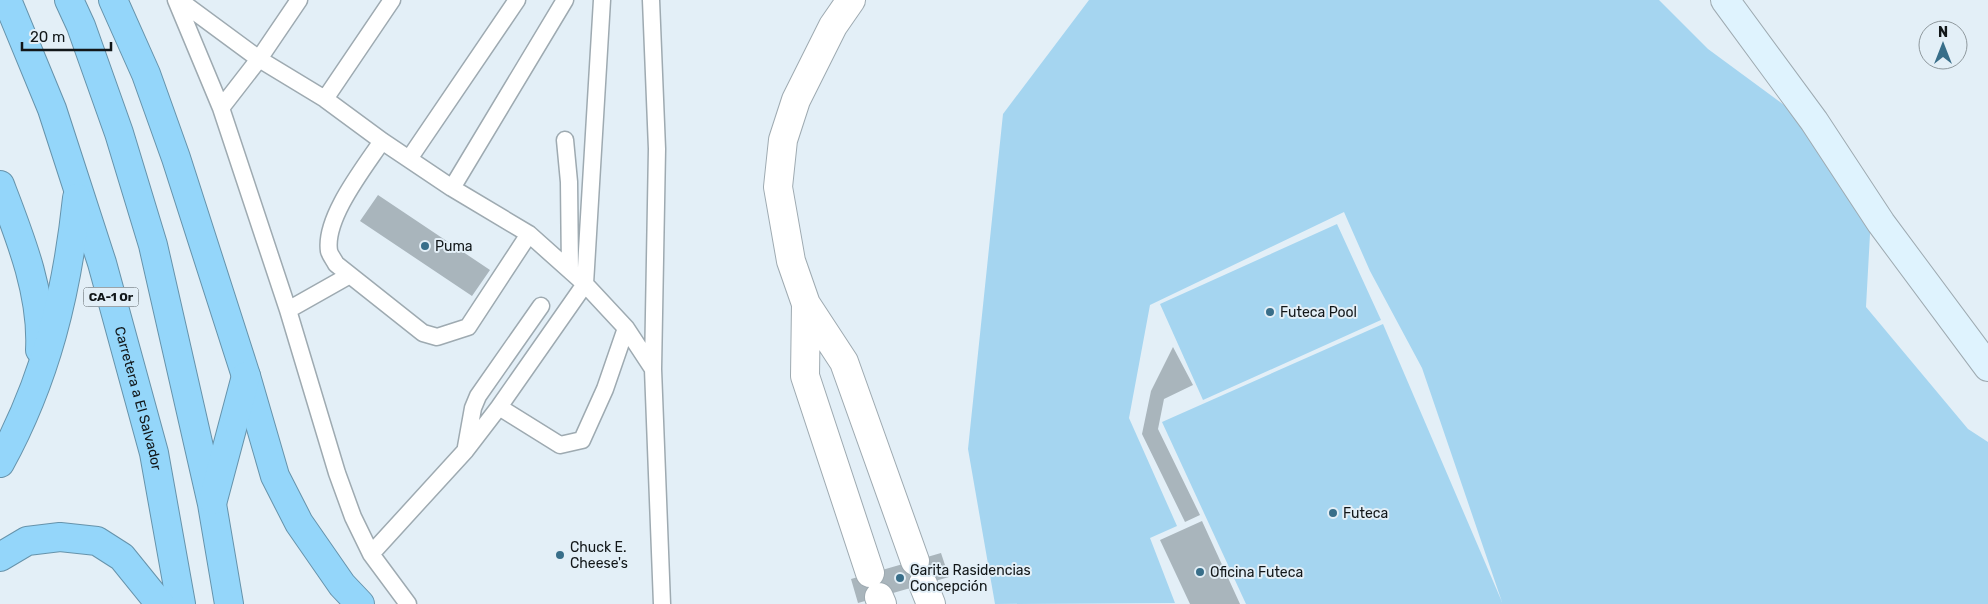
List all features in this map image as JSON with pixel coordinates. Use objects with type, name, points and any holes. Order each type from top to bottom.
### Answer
[{"type":"highway","name":"Carretera a El Salvador","points":[[7,0],[52,109],[104,272],[154,453],[181,604]]},
{"type":"highway","points":[[69,0],[119,133],[153,245],[212,504],[229,604]]},
{"type":"highway","points":[[113,0],[146,74],[172,148],[246,376],[275,476],[299,523],[342,585],[360,604]]},
{"type":"highway","points":[[0,186],[24,248],[36,294],[41,339],[38,384]]},
{"type":"highway","points":[[0,463],[22,423],[38,384],[62,300],[72,250],[78,186]]},
{"type":"highway","points":[[212,504],[246,376]]},
{"type":"highway","points":[[0,557],[27,542],[60,537],[97,542],[122,557],[160,604]]},
{"type":"street","points":[[851,0],[832,26],[796,100],[783,140],[778,187],[791,261],[806,304],[844,362],[923,583]]},
{"type":"street","points":[[1725,0],[1814,121],[1881,223],[1988,367]]},
{"type":"street","points":[[806,304],[805,376],[877,591]]},
{"type":"lane","points":[[177,0],[259,60],[324,99],[452,188],[529,234],[585,284],[626,328],[653,369]]},
{"type":"lane","points":[[177,0],[221,108],[288,310],[337,473],[353,517],[371,554],[408,604]]},
{"type":"lane","points":[[221,108],[259,60],[299,0]]},
{"type":"lane","points":[[324,99],[392,0]]},
{"type":"lane","points":[[409,159],[517,0]]},
{"type":"lane","points":[[452,188],[565,0]]},
{"type":"lane","points":[[371,554],[466,450],[499,407],[585,284],[602,0]]},
{"type":"lane","points":[[650,0],[657,149],[653,369],[662,604]]},
{"type":"lane","points":[[565,140],[569,182],[570,270]]},
{"type":"lane","points":[[382,141],[336,211],[329,243],[329,253],[336,264],[424,333],[437,337],[452,334],[468,327],[529,234]]},
{"type":"lane","points":[[288,310],[350,275]]},
{"type":"lane","points":[[466,450],[473,408],[478,396],[541,306]]},
{"type":"lane","points":[[499,407],[560,445],[582,440],[605,389],[626,328]]},
{"type":"shaded area","points":[[1089,0],[1659,0],[1708,49],[1810,124],[1871,216],[1866,307],[1968,429],[1988,442],[1988,604],[1246,604],[1162,422],[1383,324],[1502,602],[1422,368],[1370,271],[1344,212],[1150,305],[1129,418],[1177,526],[1150,538],[1175,603],[995,604],[968,449],[1003,114]]},
{"type":"shaded area","name":"Futeca Pool","points":[[1337,224],[1381,320],[1203,400],[1160,304]]},
{"type":"building","name":"Puma","points":[[378,195],[490,270],[472,296],[360,221]]},
{"type":"building","points":[[1173,347],[1193,385],[1164,399],[1158,429],[1200,515],[1185,522],[1142,434],[1151,391]]},
{"type":"building","name":"Oficina Futeca","points":[[1202,521],[1240,604],[1190,604],[1160,540]]},
{"type":"building","name":"Garita Rasidencias Concepción","points":[[941,553],[949,577],[858,603],[851,579]]},
{"type":"place","name":"Puma","points":[[425,246]]},
{"type":"place","name":"Futeca Pool","points":[[1270,312]]},
{"type":"place","name":"Futeca","points":[[1333,513]]},
{"type":"place","name":"Chuck E. Cheese's","points":[[560,555]]},
{"type":"place","name":"Oficina Futeca","points":[[1200,572]]},
{"type":"place","name":"Garita Rasidencias Concepción","points":[[900,578]]}]
